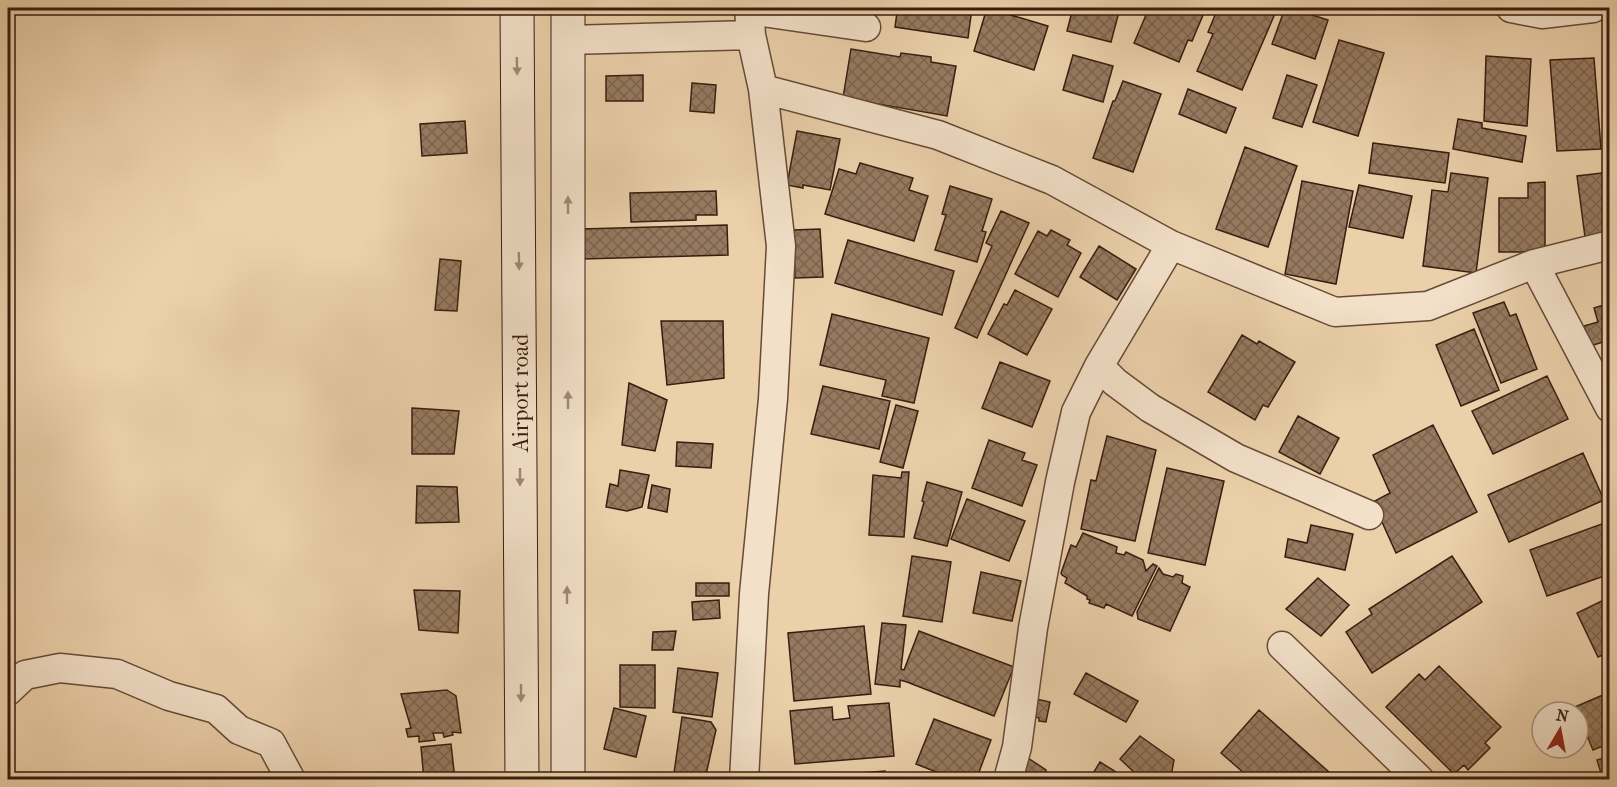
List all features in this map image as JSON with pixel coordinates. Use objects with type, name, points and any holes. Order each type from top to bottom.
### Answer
[{"type":"main road","name":"Airport road","points":[[517,8],[522,780]]},
{"type":"main road","points":[[568,8],[568,780]]},
{"type":"main road","points":[[521,647],[567,644]]},
{"type":"street","points":[[1511,8],[1542,14],[1593,8]]},
{"type":"street","points":[[568,40],[750,17],[866,27]]},
{"type":"street","points":[[744,780],[754,594],[773,399],[781,246],[763,89],[750,17]]},
{"type":"street","points":[[763,89],[938,135],[1052,180],[1171,245],[1335,312],[1428,306],[1533,264],[1610,245]]},
{"type":"street","points":[[1008,780],[1017,747],[1033,628],[1060,482],[1076,412],[1099,366],[1171,245]]},
{"type":"street","points":[[1533,264],[1610,408]]},
{"type":"street","points":[[1099,366],[1115,382],[1150,408],[1236,458],[1369,515]]},
{"type":"street","points":[[1282,646],[1420,780]]},
{"type":"street","points":[[8,691],[25,675],[60,668],[117,674],[169,696],[216,709],[239,730],[271,743],[291,780]]},
{"type":"building","points":[[893,8],[972,8],[968,38],[895,27],[897,12],[892,11]]},
{"type":"building","points":[[987,8],[1048,26],[1034,70],[974,51]]},
{"type":"building","points":[[1073,8],[1120,8],[1111,42],[1067,31]]},
{"type":"building","points":[[1149,8],[1206,8],[1192,41],[1188,40],[1179,62],[1134,43]]},
{"type":"building","points":[[1218,8],[1277,9],[1242,90],[1197,71],[1213,34],[1208,32]]},
{"type":"building","points":[[1285,8],[1328,20],[1315,59],[1272,44]]},
{"type":"building","points":[[1339,40],[1384,53],[1358,136],[1313,122]]},
{"type":"building","points":[[851,49],[900,57],[901,53],[931,57],[931,62],[956,66],[947,116],[843,98]]},
{"type":"building","points":[[1073,55],[1113,66],[1103,102],[1063,90]]},
{"type":"building","points":[[1486,56],[1531,59],[1527,126],[1484,121]]},
{"type":"building","points":[[1594,58],[1601,149],[1557,151],[1550,60]]},
{"type":"building","points":[[643,75],[643,101],[606,101],[606,76]]},
{"type":"building","points":[[1287,75],[1317,85],[1302,127],[1273,118]]},
{"type":"building","points":[[1123,81],[1161,94],[1133,172],[1093,158],[1113,101]]},
{"type":"building","points":[[692,83],[716,85],[714,113],[690,111]]},
{"type":"building","points":[[1188,89],[1236,108],[1226,133],[1179,114]]},
{"type":"building","points":[[1458,119],[1482,123],[1482,128],[1526,136],[1522,162],[1453,149]]},
{"type":"building","points":[[465,121],[467,153],[422,156],[420,124]]},
{"type":"building","points":[[797,131],[840,139],[830,190],[803,185],[803,188],[787,185]]},
{"type":"building","points":[[1373,143],[1449,153],[1445,183],[1369,173]]},
{"type":"building","points":[[1245,147],[1297,166],[1268,247],[1216,229]]},
{"type":"building","points":[[860,163],[913,178],[909,190],[928,196],[914,241],[825,214],[839,169],[856,174]]},
{"type":"building","points":[[1610,172],[1610,233],[1585,237],[1577,176]]},
{"type":"building","points":[[1451,173],[1488,178],[1476,273],[1423,266],[1432,190],[1448,192]]},
{"type":"building","points":[[1302,181],[1353,191],[1336,284],[1285,274]]},
{"type":"building","points":[[1545,182],[1545,252],[1499,252],[1499,198],[1528,198],[1528,183]]},
{"type":"building","points":[[1359,185],[1412,196],[1403,238],[1349,227]]},
{"type":"building","points":[[950,186],[992,199],[982,231],[986,232],[977,262],[935,250],[946,215],[942,214]]},
{"type":"building","points":[[716,191],[717,215],[696,215],[696,220],[631,222],[630,193]]},
{"type":"building","points":[[1001,211],[1029,223],[977,338],[955,328],[992,246],[986,243]]},
{"type":"building","points":[[727,225],[728,255],[582,259],[581,229]]},
{"type":"building","points":[[820,229],[823,277],[795,278],[793,230]]},
{"type":"building","points":[[1051,230],[1070,240],[1067,245],[1081,253],[1058,297],[1015,274],[1038,231],[1047,236]]},
{"type":"building","points":[[848,240],[954,271],[942,315],[835,283]]},
{"type":"building","points":[[1099,246],[1136,269],[1117,300],[1080,277]]},
{"type":"building","points":[[440,259],[461,261],[457,311],[435,310]]},
{"type":"building","points":[[1015,290],[1052,309],[1027,355],[988,334],[1004,304],[1007,305]]},
{"type":"building","points":[[1504,302],[1510,316],[1516,314],[1537,369],[1501,383],[1473,313]]},
{"type":"building","points":[[1610,303],[1610,340],[1590,346],[1584,326],[1598,322],[1594,308]]},
{"type":"building","points":[[832,314],[929,338],[914,403],[882,396],[886,380],[820,365]]},
{"type":"building","points":[[661,321],[723,321],[724,378],[667,385]]},
{"type":"building","points":[[1474,329],[1499,390],[1461,406],[1436,345]]},
{"type":"building","points":[[1242,335],[1257,344],[1259,341],[1295,362],[1268,407],[1263,405],[1255,420],[1208,392]]},
{"type":"building","points":[[1000,362],[1050,381],[1032,427],[982,408]]},
{"type":"building","points":[[1547,376],[1568,419],[1493,454],[1472,411]]},
{"type":"building","points":[[629,383],[667,400],[655,451],[622,445]]},
{"type":"building","points":[[823,386],[890,401],[879,449],[811,434]]},
{"type":"building","points":[[896,405],[918,411],[903,468],[880,462]]},
{"type":"building","points":[[412,408],[459,411],[454,454],[412,454]]},
{"type":"building","points":[[1298,416],[1339,438],[1320,474],[1279,452]]},
{"type":"building","points":[[1433,425],[1477,512],[1396,553],[1373,502],[1390,493],[1373,455]]},
{"type":"building","points":[[1107,436],[1156,450],[1135,541],[1081,529],[1091,480],[1096,481]]},
{"type":"building","points":[[989,440],[1025,453],[1022,460],[1037,465],[1022,506],[972,488]]},
{"type":"building","points":[[677,442],[713,444],[711,468],[676,466]]},
{"type":"building","points":[[1583,453],[1604,500],[1509,542],[1488,495]]},
{"type":"building","points":[[1167,468],[1224,481],[1205,565],[1148,553]]},
{"type":"building","points":[[620,470],[649,475],[642,507],[627,511],[606,507],[610,484],[618,486]]},
{"type":"building","points":[[902,472],[909,472],[904,537],[869,535],[873,475],[901,478]]},
{"type":"building","points":[[927,482],[962,492],[947,546],[914,538]]},
{"type":"building","points":[[652,485],[670,489],[667,512],[648,508]]},
{"type":"building","points":[[417,486],[457,487],[459,522],[416,523]]},
{"type":"building","points":[[967,499],[1025,521],[1009,561],[951,539]]},
{"type":"building","points":[[1610,521],[1610,574],[1547,596],[1530,550]]},
{"type":"building","points":[[1311,525],[1353,534],[1345,570],[1285,557],[1288,539],[1307,543]]},
{"type":"building","points":[[1083,533],[1117,547],[1116,553],[1124,555],[1126,552],[1143,560],[1146,571],[1153,564],[1157,566],[1132,616],[1106,604],[1104,608],[1089,603],[1087,596],[1065,583],[1067,578],[1061,573],[1071,545],[1076,547]]},
{"type":"building","points":[[912,556],[951,562],[942,622],[903,616]]},
{"type":"building","points":[[1452,556],[1482,602],[1372,673],[1346,632],[1372,614],[1369,609]]},
{"type":"building","points":[[1159,568],[1163,574],[1173,577],[1176,574],[1183,576],[1182,583],[1190,587],[1170,631],[1138,619],[1137,612]]},
{"type":"building","points":[[981,572],[1021,581],[1012,621],[973,613]]},
{"type":"building","points":[[1318,578],[1349,605],[1321,636],[1286,609]]},
{"type":"building","points":[[696,583],[729,583],[729,596],[696,596]]},
{"type":"building","points":[[414,590],[460,591],[458,633],[419,630]]},
{"type":"building","points":[[1610,597],[1610,652],[1598,657],[1577,613]]},
{"type":"building","points":[[719,600],[720,618],[693,620],[692,602]]},
{"type":"building","points":[[882,623],[906,625],[901,669],[904,670],[919,631],[1014,667],[994,716],[900,680],[900,687],[875,684]]},
{"type":"building","points":[[864,626],[871,694],[794,701],[788,633]]},
{"type":"building","points":[[676,631],[673,650],[652,650],[653,632]]},
{"type":"building","points":[[620,665],[655,665],[655,708],[620,707]]},
{"type":"building","points":[[1439,666],[1501,727],[1485,743],[1490,748],[1468,770],[1464,765],[1454,774],[1386,707],[1419,674],[1425,680]]},
{"type":"building","points":[[678,668],[718,673],[712,717],[673,712]]},
{"type":"building","points":[[1086,673],[1138,701],[1126,722],[1074,694]]},
{"type":"building","points":[[447,690],[456,696],[461,733],[452,732],[453,735],[444,737],[443,733],[433,733],[435,740],[419,742],[419,736],[408,737],[406,729],[411,728],[401,694]]},
{"type":"building","points":[[1610,692],[1610,743],[1593,750],[1590,743],[1590,701]]},
{"type":"building","points":[[1036,699],[1050,702],[1046,722],[1039,721],[1039,718],[1032,716]]},
{"type":"building","points":[[889,703],[894,756],[795,764],[790,711],[832,707],[833,720],[850,718],[848,706]]},
{"type":"building","points":[[614,708],[646,716],[636,757],[604,749]]},
{"type":"building","points":[[1259,710],[1338,780],[1252,780],[1221,753]]},
{"type":"building","points":[[682,717],[711,722],[716,730],[705,779],[674,773]]},
{"type":"building","points":[[934,719],[991,740],[976,780],[957,780],[916,764]]},
{"type":"building","points":[[1140,736],[1174,760],[1169,780],[1133,779],[1137,775],[1120,759]]},
{"type":"building","points":[[451,744],[455,780],[424,780],[421,747]]},
{"type":"building","points":[[1610,756],[1610,780],[1603,780],[1597,760]]},
{"type":"building","points":[[1028,758],[1046,770],[1043,780],[1024,780]]},
{"type":"building","points":[[1100,762],[1129,780],[1089,780]]},
{"type":"building","points":[[885,771],[886,780],[833,780],[833,775]]},
{"type":"building","points":[[163,773],[195,780],[162,780]]}]
